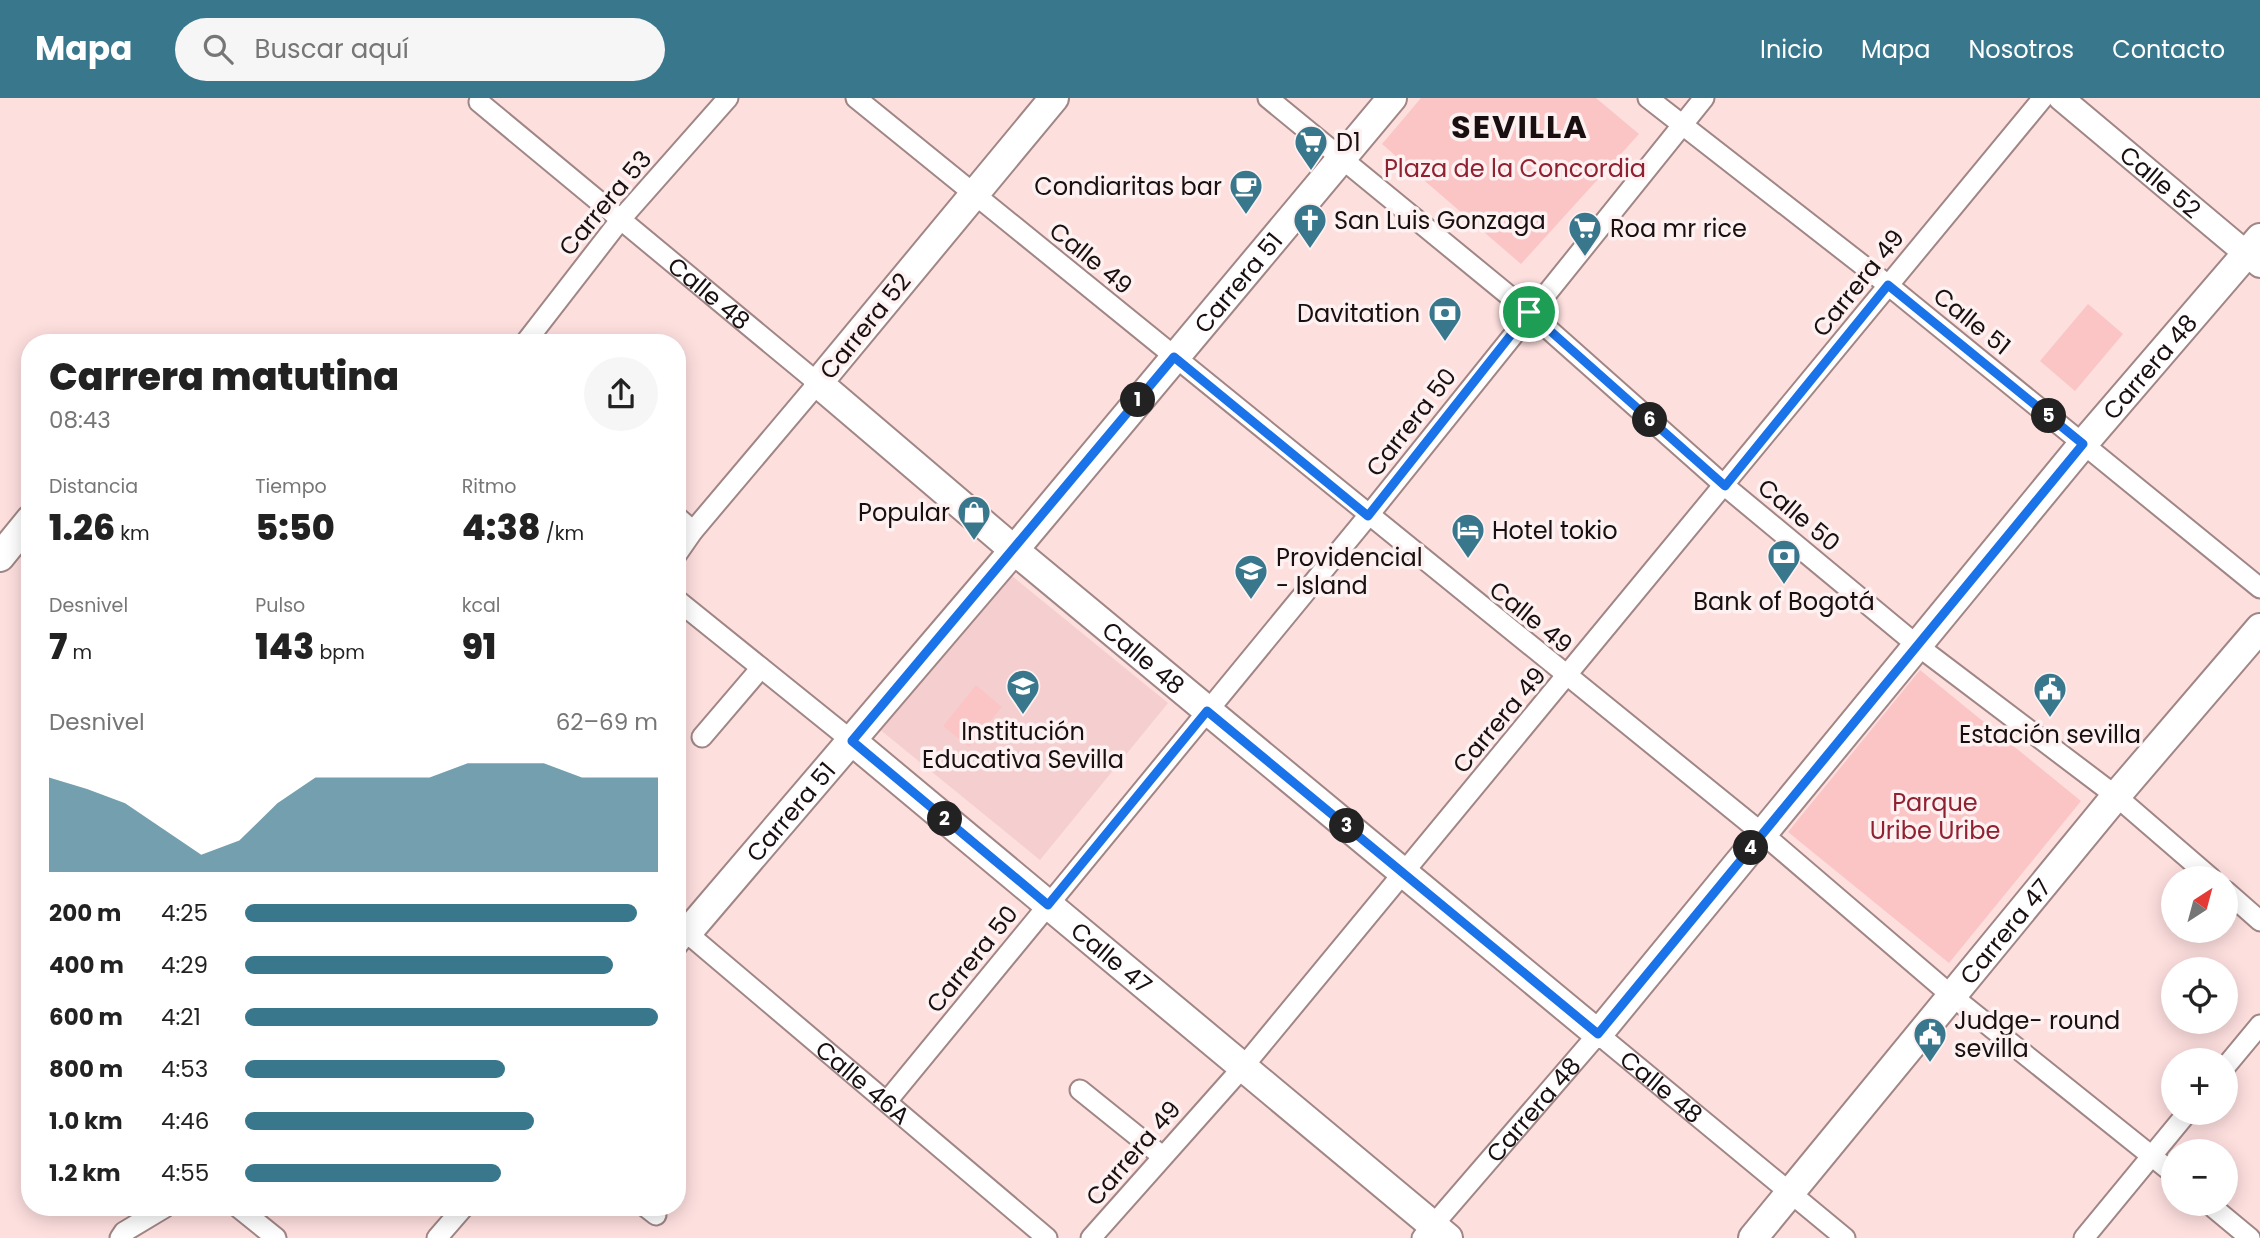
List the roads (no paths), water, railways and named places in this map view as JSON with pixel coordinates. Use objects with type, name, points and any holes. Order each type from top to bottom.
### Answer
[{"type":"main road","name":"Carrera 52","points":[[818,383],[1054,98]]},
{"type":"main road","name":"Carrera 51","points":[[686,928],[852,741],[1392,98]]},
{"type":"main road","name":"Carrera 48","points":[[1598,1034],[2083,444],[2255,253]]},
{"type":"main road","name":"Calle 48","points":[[818,383],[1014,550],[1598,1034]]},
{"type":"main road","points":[[0,557],[21,531]]},
{"type":"main road","name":"Carrera 47","points":[[1753,1238],[2116,796],[2260,628]]},
{"type":"main road","name":"Calle 47","points":[[852,741],[1243,1067],[1434,1234]]},
{"type":"street","name":"Carrera 53","points":[[532,334],[621,219],[728,98]]},
{"type":"street","name":"Calle 49","points":[[856,98],[1566,678],[1763,834],[1952,996],[2161,1163]]},
{"type":"street","name":"Calle 50","points":[[1268,98],[1529,312],[1725,486],[1918,646],[2116,796],[2197,866]]},
{"type":"street","name":"Calle 51","points":[[1648,98],[1888,285],[2260,589]]},
{"type":"street","name":"Carrera 50","points":[[888,1100],[1368,516],[1680,124],[1704,98]]},
{"type":"street","name":"Carrera 49","points":[[1091,1238],[1243,1067],[2043,98]]},
{"type":"street","name":"Calle 52","points":[[2061,98],[2255,253]]},
{"type":"street","name":"Calle 48","points":[[479,102],[818,383]]},
{"type":"street","name":"Carrera 52","points":[[686,541],[818,383]]},
{"type":"street","points":[[686,525],[693,531]]},
{"type":"street","name":"Calle 47","points":[[686,607],[852,741]]},
{"type":"street","points":[[702,737],[761,668]]},
{"type":"street","points":[[2238,901],[2260,920]]},
{"type":"street","name":"Calle 46A","points":[[686,938],[888,1100],[1047,1238]]},
{"type":"street","points":[[2238,1052],[2260,1026]]},
{"type":"street","name":"Calle 48","points":[[1598,1034],[1845,1238]]},
{"type":"street","name":"Carrera 48","points":[[1434,1234],[1598,1034]]},
{"type":"street","points":[[1080,1090],[1162,1156]]},
{"type":"street","points":[[2084,1238],[2177,1125]]},
{"type":"street","points":[[120,1238],[152,1216]]},
{"type":"street","points":[[249,1216],[276,1238]]},
{"type":"street","points":[[437,1238],[456,1216]]},
{"type":"street","points":[[2223,1216],[2250,1238]]},
{"type":"place","name":"D1","points":[[1311,172]]},
{"type":"place","name":"Condiaritas bar","points":[[1246,216]]},
{"type":"place","name":"San Luis Gonzaga","points":[[1310,250]]},
{"type":"place","name":"Roa mr rice","points":[[1585,258]]},
{"type":"place","name":"Davitation","points":[[1445,343]]},
{"type":"place","name":"Popular","points":[[974,542]]},
{"type":"place","name":"Hotel tokio","points":[[1468,560]]},
{"type":"place","name":"Bank of Bogotá","points":[[1784,586]]},
{"type":"place","name":"Providencial - Island","points":[[1251,601]]},
{"type":"place","name":"Institución Educativa Sevilla","points":[[1023,716]]},
{"type":"place","name":"Estación sevilla","points":[[2050,719]]},
{"type":"place","name":"Judge- round sevilla","points":[[1930,1064]]},
{"type":"district","name":"SEVILLA","points":[[1520,126]]},
{"type":"park label","name":"Plaza de la Concordia","points":[[1515,168]]},
{"type":"park label","name":"Parque Uribe Uribe","points":[[1935,816]]}]
